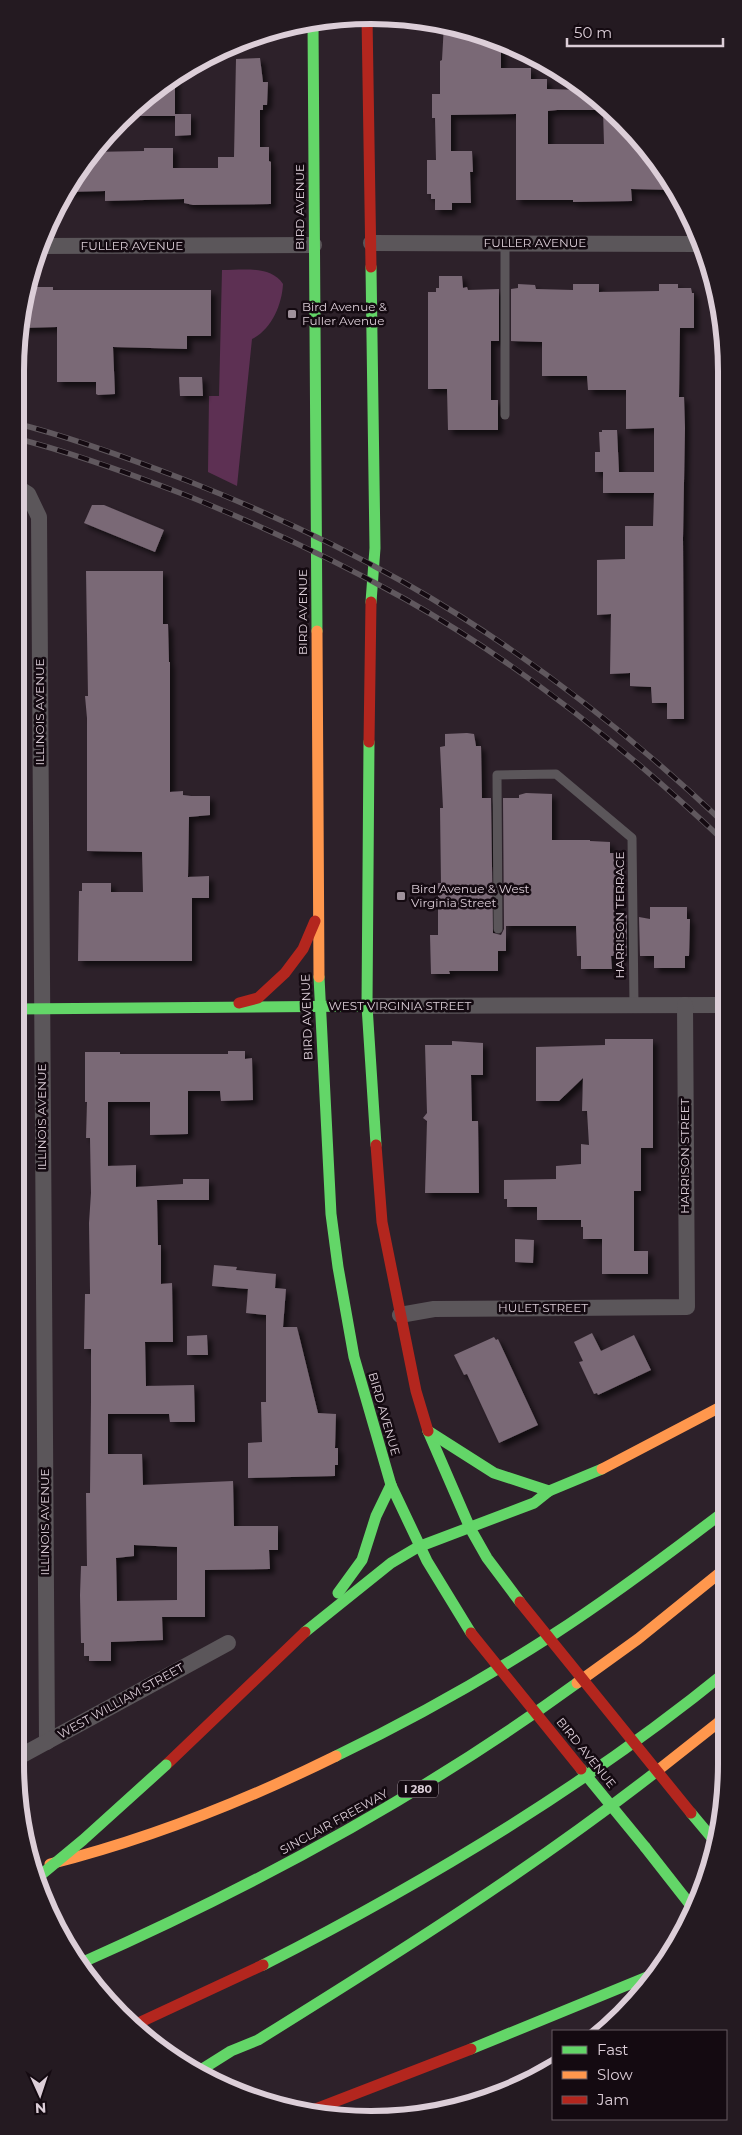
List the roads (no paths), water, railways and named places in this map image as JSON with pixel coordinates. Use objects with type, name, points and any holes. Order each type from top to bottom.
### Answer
[{"type":"main road","points":[[367,24],[375,548],[370,608],[367,1006],[382,1222],[416,1392],[428,1431],[445,1474],[487,1558],[520,1602],[711,1837]]},
{"type":"main road","name":"BIRD AVENUE","points":[[313,29],[319,1006],[331,1214],[338,1267],[354,1357],[391,1486],[418,1547],[441,1588],[471,1633],[689,1904]]},
{"type":"main road","points":[[228,1007],[258,998],[285,973],[303,949],[318,912]]},
{"type":"main road","name":"WEST VIRGINIA STREET","points":[[24,1009],[367,1006]]},
{"type":"main road","points":[[42,1875],[166,1765],[312,1625],[391,1563],[418,1547],[534,1503],[549,1491],[611,1464],[718,1408]]},
{"type":"main road","points":[[428,1431],[494,1474],[549,1491]]},
{"type":"main road","points":[[312,1625],[348,1581],[362,1560],[376,1516],[391,1486]]},
{"type":"main road","points":[[40,1867],[74,1859],[196,1817],[335,1757],[403,1723],[469,1685],[598,1604],[718,1516]]},
{"type":"main road","name":"SINCLAIR FREEWAY","points":[[85,1960],[158,1930],[288,1864],[404,1798],[515,1728],[618,1654],[718,1574]]},
{"type":"main road","points":[[140,2023],[200,1997],[325,1935],[444,1867],[562,1792],[718,1678]]},
{"type":"main road","points":[[203,2068],[230,2051],[258,2040],[434,1930],[513,1878],[648,1779],[718,1723]]},
{"type":"main road","points":[[321,2107],[428,2067],[643,1978]]},
{"type":"main road","points":[[239,2060],[258,2040]]},
{"type":"street","name":"FULLER AVENUE","points":[[370,243],[694,244]]},
{"type":"street","name":"FULLER AVENUE","points":[[47,246],[314,245]]},
{"type":"street","name":"ILLINOIS AVENUE","points":[[24,493],[39,518],[47,1742]]},
{"type":"street","name":"HARRISON STREET","points":[[685,1005],[687,1307]]},
{"type":"street","name":"WEST VIRGINIA STREET","points":[[367,1006],[718,1005]]},
{"type":"street","name":"HULET STREET","points":[[400,1315],[434,1309],[687,1307]]},
{"type":"street","name":"WEST WILLIAM STREET","points":[[24,1754],[228,1643]]},
{"type":"lane","points":[[505,243],[505,415]]},
{"type":"lane","name":"HARRISON TERRACE","points":[[498,929],[497,775],[556,774],[632,838],[634,1004]]},
{"type":"railway","points":[[24,425],[102,449],[216,492],[326,541],[405,583],[532,664],[612,725],[718,818]]},
{"type":"railway","points":[[24,440],[102,464],[188,496],[298,544],[405,599],[491,652],[572,711],[651,774],[718,836]]},
{"type":"place","name":"Bird Avenue & Fuller Avenue","points":[[292,314]]},
{"type":"place","name":"Bird Avenue & West Virginia Street","points":[[401,896]]}]
